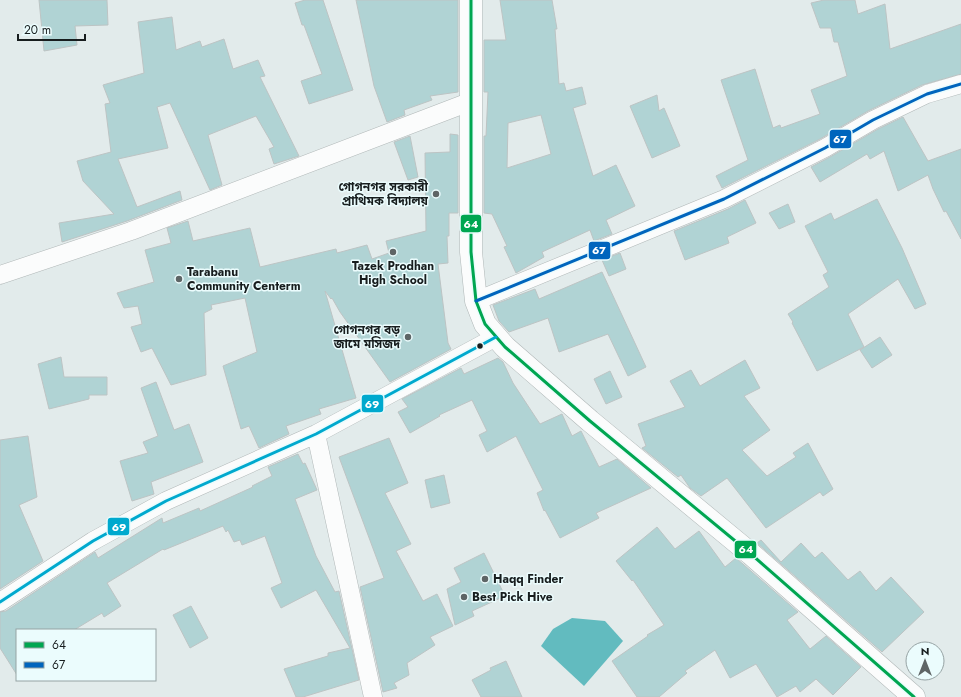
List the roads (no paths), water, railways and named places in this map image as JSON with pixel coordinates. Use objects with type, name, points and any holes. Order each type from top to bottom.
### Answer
[{"type":"main road","points":[[474,1],[471,252],[476,301],[485,324],[505,347],[590,421],[751,554],[914,697]]},
{"type":"street","points":[[476,301],[724,199],[825,148],[873,120],[927,94],[961,84]]},
{"type":"street","points":[[0,275],[132,231],[472,101]]},
{"type":"street","points":[[0,602],[93,541],[166,501],[316,434],[496,337]]},
{"type":"street","points":[[316,434],[373,697]]},
{"type":"water","points":[[572,618],[605,621],[623,641],[584,686],[541,646],[553,629]]},
{"type":"place","name":"গোগনগর সরকারী প্রাথিমক বিদ্যালয়","points":[[436,194]]},
{"type":"place","name":"Tazek Prodhan High School","points":[[393,252]]},
{"type":"place","name":"Tarabanu Community Centerm","points":[[179,279]]},
{"type":"place","name":"গোগনগর বড় জামে মসিজদ","points":[[408,337]]},
{"type":"place","name":"Haqq Finder","points":[[485,579]]},
{"type":"place","name":"Best Pick Hive","points":[[464,597]]}]
